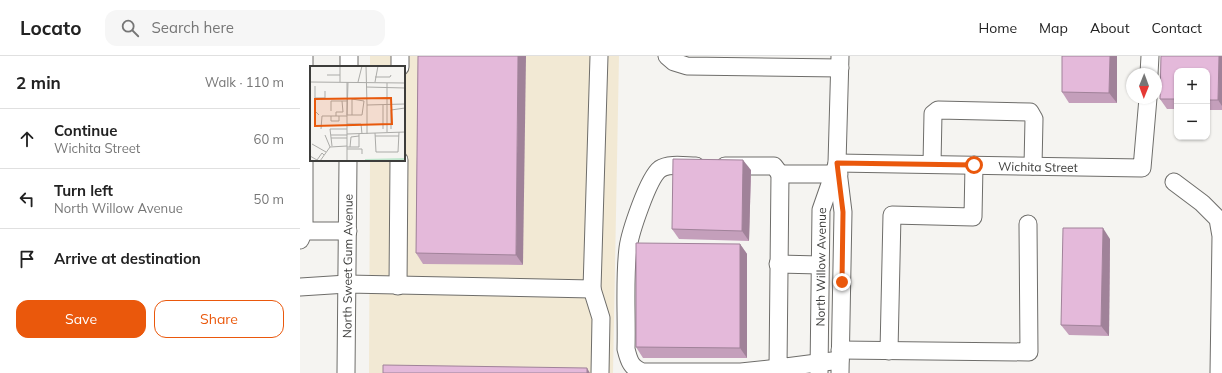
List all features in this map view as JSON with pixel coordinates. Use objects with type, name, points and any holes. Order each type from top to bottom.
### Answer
[{"type":"street","points":[[304,56],[307,114],[302,236],[348,231]]},
{"type":"street","points":[[599,56],[592,289],[601,318],[600,373]]},
{"type":"street","points":[[667,56],[674,62],[687,66],[779,62],[840,62]]},
{"type":"street","points":[[1149,68],[1150,56]]},
{"type":"street","name":"North Willow Avenue","points":[[840,62],[836,170],[843,212],[840,361]]},
{"type":"street","name":"Wichita Street","points":[[780,174],[932,164],[1142,168],[1147,104]]},
{"type":"street","points":[[932,164],[933,114],[938,110],[1030,112],[1034,119],[1033,166]]},
{"type":"street","name":"North Sweet Gum Avenue","points":[[346,373],[348,161]]},
{"type":"street","points":[[398,286],[399,161]]},
{"type":"street","points":[[889,350],[892,214],[973,217],[974,165]]},
{"type":"street","points":[[778,368],[780,174],[774,166],[671,166],[660,169],[651,181],[643,199],[628,247],[626,349],[631,365],[635,369],[643,372],[741,372],[778,368],[819,368],[840,361],[889,350],[1029,352],[1028,224]]},
{"type":"street","name":"North Willow Avenue","points":[[819,368],[821,210],[836,170]]},
{"type":"street","points":[[1174,182],[1202,203],[1218,219],[1221,236],[1219,373]]},
{"type":"street","points":[[778,264],[820,265]]},
{"type":"street","points":[[820,283],[842,282]]},
{"type":"street","points":[[300,287],[347,284],[592,289]]},
{"type":"shaded area","points":[[370,56],[619,56],[613,373],[369,373],[370,161],[405,161],[405,66],[370,66]]},
{"type":"building","points":[[418,56],[518,56],[516,255],[416,253]]},
{"type":"building","points":[[1062,56],[1110,56],[1109,93],[1062,92]]},
{"type":"building","points":[[1161,56],[1219,56],[1218,100],[1210,100],[1210,68],[1174,68],[1174,99],[1162,99],[1162,68],[1161,68]]},
{"type":"building","points":[[673,159],[743,160],[742,231],[672,229]]},
{"type":"building","points":[[1063,228],[1103,228],[1101,326],[1061,325]]},
{"type":"building","points":[[636,243],[740,244],[740,348],[636,347]]},
{"type":"building","points":[[383,365],[587,368],[587,373],[383,373]]},
{"type":"route","points":[[842,282],[843,212],[837,163],[974,165]]}]
